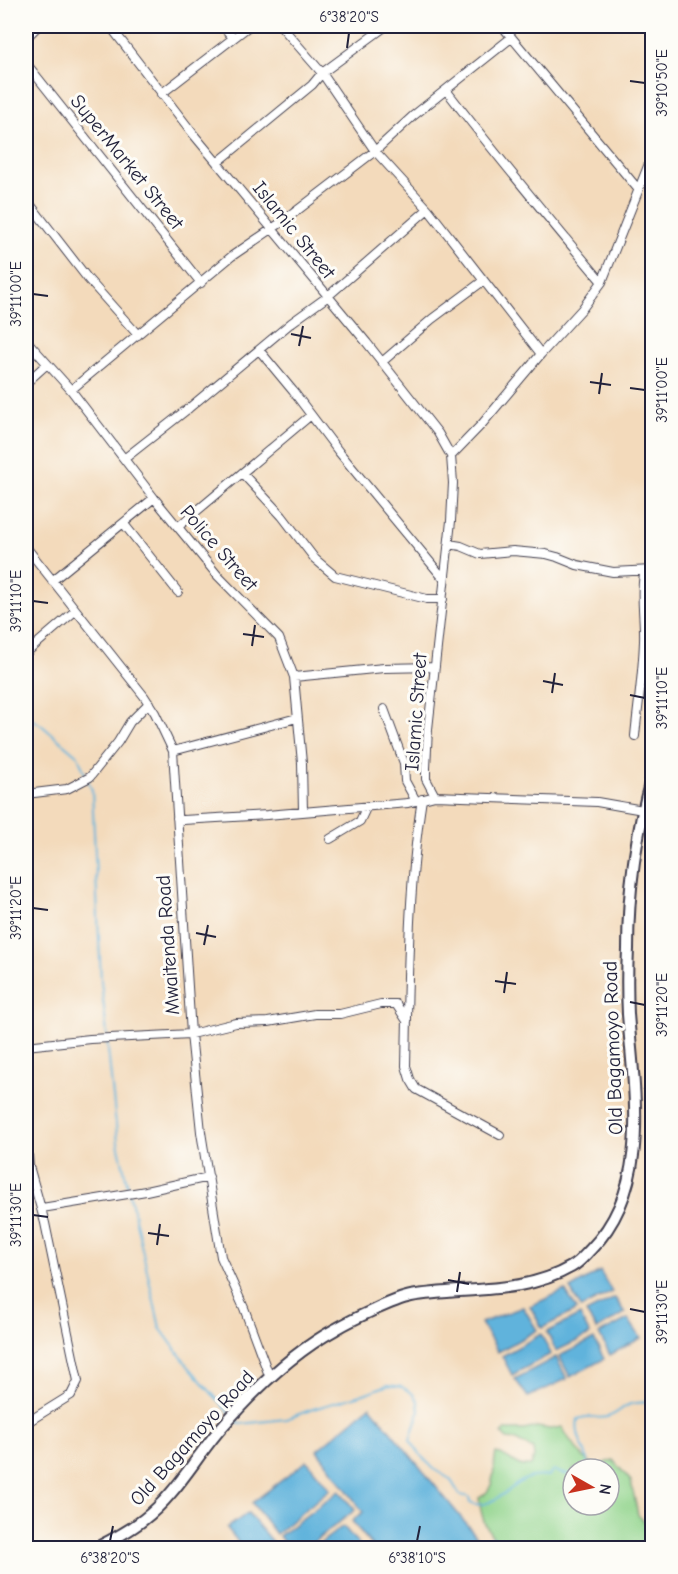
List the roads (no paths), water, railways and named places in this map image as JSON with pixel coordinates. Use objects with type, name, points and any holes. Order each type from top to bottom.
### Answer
[{"type":"street","points":[[26,38],[38,26]]},
{"type":"street","name":"Islamic Street","points":[[110,26],[161,94],[382,362],[438,433],[451,456],[453,483],[449,544],[426,768],[429,787],[435,796],[586,801],[643,810]]},
{"type":"street","points":[[223,26],[233,38]]},
{"type":"street","points":[[161,94],[249,26]]},
{"type":"street","points":[[281,26],[322,73],[375,151],[428,209],[541,354]]},
{"type":"street","points":[[217,163],[312,85],[322,73],[386,26]]},
{"type":"street","points":[[502,26],[638,189]]},
{"type":"street","points":[[71,390],[232,256],[375,151],[413,116],[511,38]]},
{"type":"street","name":"SuperMarket Street","points":[[26,63],[201,283]]},
{"type":"street","points":[[446,90],[501,162],[537,201],[548,218],[602,282]]},
{"type":"street","points":[[451,456],[482,424],[582,309],[602,282],[627,224],[652,156]]},
{"type":"street","points":[[26,199],[88,279],[138,335]]},
{"type":"street","points":[[124,459],[291,323],[327,297],[428,209]]},
{"type":"street","points":[[382,362],[432,319],[483,281]]},
{"type":"street","name":"Police Street","points":[[26,340],[71,390],[154,498],[218,576],[279,638],[294,677],[302,764],[303,811]]},
{"type":"street","points":[[259,350],[339,452],[444,579]]},
{"type":"street","points":[[26,382],[47,364]]},
{"type":"street","points":[[179,526],[311,415]]},
{"type":"street","points":[[242,473],[282,516],[315,559],[334,576],[427,599],[443,599]]},
{"type":"street","points":[[52,580],[154,498]]},
{"type":"street","points":[[124,524],[178,592]]},
{"type":"street","points":[[449,544],[480,554],[513,551],[546,554],[577,565],[613,572],[652,570]]},
{"type":"street","name":"Mwaitenda Road","points":[[26,548],[149,703],[173,752],[191,1034],[201,1132],[221,1257],[252,1327],[270,1378]]},
{"type":"street","points":[[634,736],[644,649],[645,617],[642,583],[644,575],[652,570]]},
{"type":"street","points":[[26,652],[75,611]]},
{"type":"street","points":[[294,677],[384,668],[435,666]]},
{"type":"street","points":[[26,794],[67,789],[90,777],[118,742],[130,722],[149,703]]},
{"type":"street","points":[[384,709],[404,763],[405,782],[419,800],[406,1066],[416,1089],[500,1135]]},
{"type":"street","points":[[173,752],[297,718]]},
{"type":"street","name":"Old Bagamoyo Road","points":[[96,1548],[143,1520],[163,1502],[219,1430],[270,1378],[335,1329],[407,1297],[505,1288],[541,1281],[575,1265],[602,1238],[623,1201],[634,1152],[635,1095],[628,1011],[628,948],[634,860],[652,776]]},
{"type":"street","points":[[177,818],[183,820],[245,817],[367,806],[435,796]]},
{"type":"street","points":[[330,839],[360,822],[367,806]]},
{"type":"street","points":[[26,1046],[90,1039],[191,1034],[236,1023],[267,1022],[315,1014],[340,1014],[396,1004],[407,1021]]},
{"type":"street","points":[[26,1132],[29,1166],[42,1208],[78,1381],[71,1395],[26,1423]]},
{"type":"street","points":[[42,1208],[146,1191],[208,1177]]},
{"type":"water","points":[[600,1271],[612,1292],[581,1308],[570,1289]]},
{"type":"water","points":[[565,1290],[577,1310],[542,1328],[530,1306]]},
{"type":"water","points":[[615,1298],[625,1313],[597,1330],[586,1313]]},
{"type":"water","points":[[523,1307],[537,1330],[498,1352],[481,1323]]},
{"type":"water","points":[[580,1315],[590,1335],[556,1351],[547,1332]]},
{"type":"water","points":[[628,1319],[641,1338],[610,1355],[599,1334]]},
{"type":"water","points":[[541,1334],[551,1354],[512,1375],[502,1356]]},
{"type":"water","points":[[594,1339],[604,1359],[570,1377],[559,1356]]},
{"type":"water","points":[[556,1357],[567,1379],[528,1397],[515,1379]]},
{"type":"water","points":[[370,1406],[481,1542],[474,1548],[374,1548],[352,1521],[363,1512],[317,1450]]},
{"type":"water","points":[[307,1461],[330,1489],[276,1534],[252,1503]]},
{"type":"water","points":[[339,1491],[355,1510],[306,1548],[288,1548],[279,1536]]},
{"type":"water","points":[[248,1513],[277,1548],[243,1548],[227,1528]]},
{"type":"water","points":[[343,1526],[361,1547],[314,1548]]},
{"type":"waterway","points":[[26,716],[40,724],[78,756],[86,776]]},
{"type":"waterway","points":[[88,781],[92,790],[101,981],[107,1035]]},
{"type":"waterway","points":[[107,1041],[118,1143],[160,1328],[188,1366],[229,1413]]},
{"type":"waterway","points":[[235,1419],[240,1424],[286,1419],[388,1385],[402,1387],[412,1393],[418,1401],[419,1411],[410,1440],[423,1458],[435,1470],[450,1479],[460,1495],[469,1497],[470,1502],[484,1504],[526,1479],[549,1476],[553,1470],[561,1473]]},
{"type":"waterway","points":[[586,1457],[578,1434],[578,1419],[607,1417],[631,1404],[652,1402]]},
{"type":"waterway","points":[[479,1548],[493,1537]]}]
